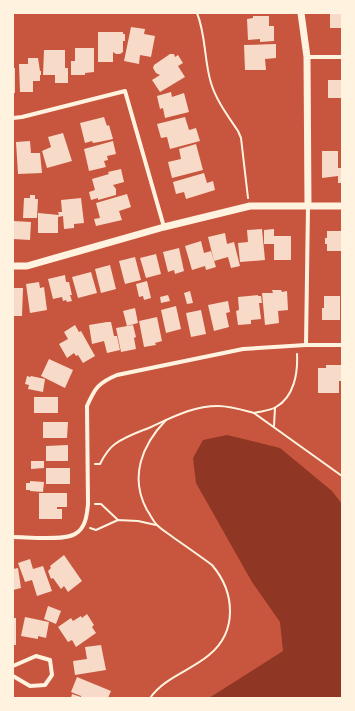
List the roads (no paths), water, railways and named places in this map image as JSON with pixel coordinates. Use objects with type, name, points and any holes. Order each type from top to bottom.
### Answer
[{"type":"street","points":[[301,13],[307,57],[308,206],[306,345]]},
{"type":"street","points":[[307,57],[342,57]]},
{"type":"street","points":[[13,118],[125,91],[164,227]]},
{"type":"street","points":[[13,266],[27,266],[164,227],[250,206],[342,206]]},
{"type":"street","points":[[13,537],[64,538],[76,534],[83,526],[87,517],[88,504],[87,406],[94,392],[104,380],[243,349],[306,345],[342,345]]},
{"type":"street","points":[[13,666],[36,656],[50,660],[52,675],[45,685],[30,686],[13,676]]}]
